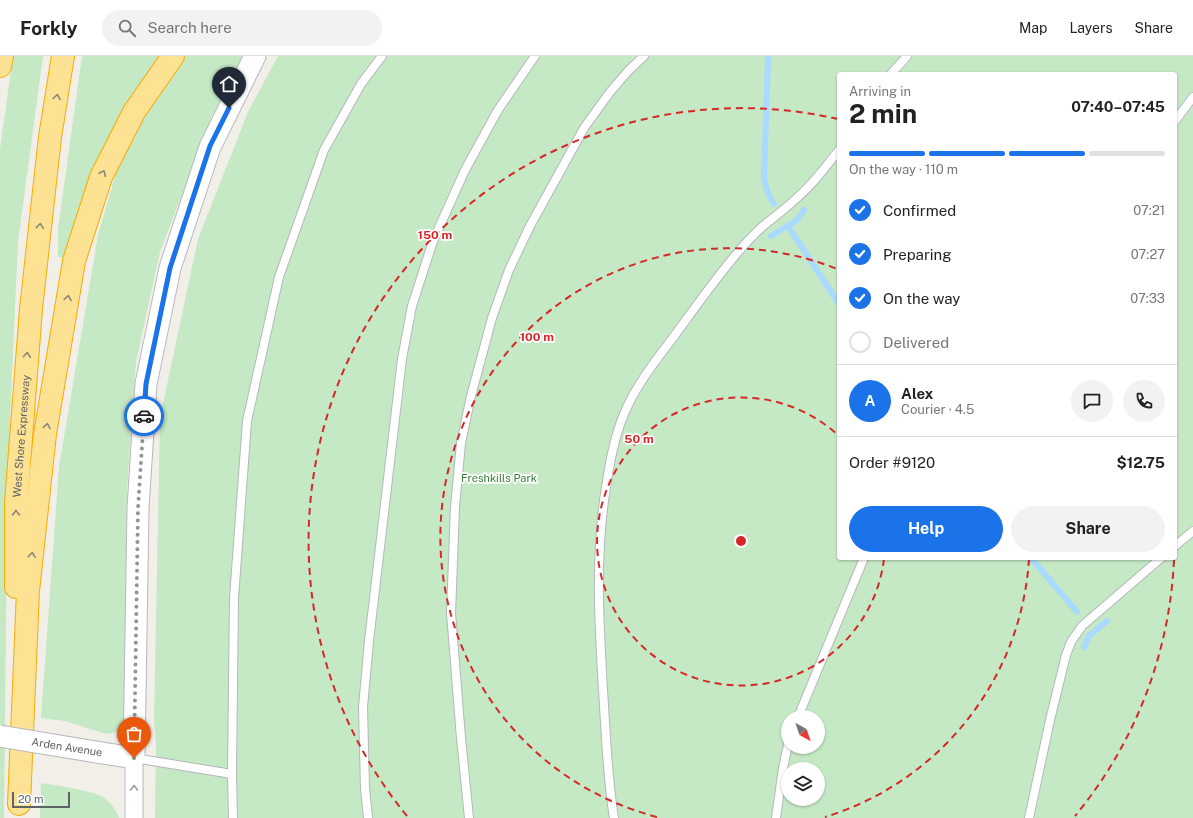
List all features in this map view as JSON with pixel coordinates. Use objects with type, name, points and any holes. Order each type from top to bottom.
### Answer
[{"type":"highway","points":[[0,66],[2,56]]},
{"type":"highway","name":"West Shore Expressway","points":[[18,811],[16,503],[32,301],[50,137],[63,56]]},
{"type":"highway","points":[[18,811],[28,591],[45,434],[74,261],[101,177],[134,112],[173,56]]},
{"type":"street","points":[[134,818],[138,508],[146,384],[170,268],[210,146],[255,56]]},
{"type":"street","name":"Arden Avenue","points":[[0,736],[134,758]]},
{"type":"lane","points":[[233,818],[234,598],[247,421],[279,278],[324,150],[361,84],[382,56]]},
{"type":"lane","points":[[368,818],[365,788],[363,707],[369,641],[402,359],[412,306],[433,241],[465,170],[498,110],[535,56]]},
{"type":"lane","points":[[469,818],[451,613],[455,507],[461,443],[471,396],[492,318],[509,270],[530,226],[584,128],[610,92],[629,70],[644,56]]},
{"type":"lane","points":[[893,72],[907,56]]},
{"type":"lane","points":[[1177,118],[1193,97]]},
{"type":"lane","points":[[614,818],[606,737],[598,565],[600,534],[610,458],[616,437],[624,414],[649,370],[728,264],[751,238],[802,194],[837,152]]},
{"type":"lane","points":[[1177,544],[1193,531]]},
{"type":"lane","points":[[801,710],[863,560]]},
{"type":"lane","points":[[1030,818],[1050,720],[1066,655],[1071,642],[1082,626],[1159,560]]},
{"type":"lane","points":[[776,818],[786,754]]},
{"type":"lane","points":[[134,758],[232,774]]},
{"type":"green space","points":[[13,56],[43,56],[18,242],[10,420],[4,818],[0,818],[0,149]]},
{"type":"green space","points":[[82,56],[164,56],[66,258],[58,257],[58,229]]},
{"type":"green space","points":[[183,56],[245,56],[212,116],[160,252],[136,362],[127,488],[124,718],[117,732],[106,734],[65,721],[41,718],[59,467],[98,235],[123,149]]},
{"type":"green space","name":"Freshkills Park","points":[[278,56],[1193,56],[1193,818],[155,818],[156,745],[154,721],[160,418],[198,239],[248,112]]},
{"type":"green space","points":[[41,783],[78,789],[102,796],[111,804],[119,818],[40,818]]},
{"type":"waterway","points":[[768,56],[764,177],[767,191],[774,204]]},
{"type":"waterway","points":[[771,236],[797,220],[804,210]]},
{"type":"waterway","points":[[788,226],[837,301]]},
{"type":"waterway","points":[[1033,560],[1077,612]]},
{"type":"waterway","points":[[1084,647],[1089,636],[1107,621]]},
{"type":"way so far","points":[[134,758],[138,508],[144,416]]},
{"type":"route","points":[[144,416],[146,384],[170,268],[210,146],[229,108]]}]
